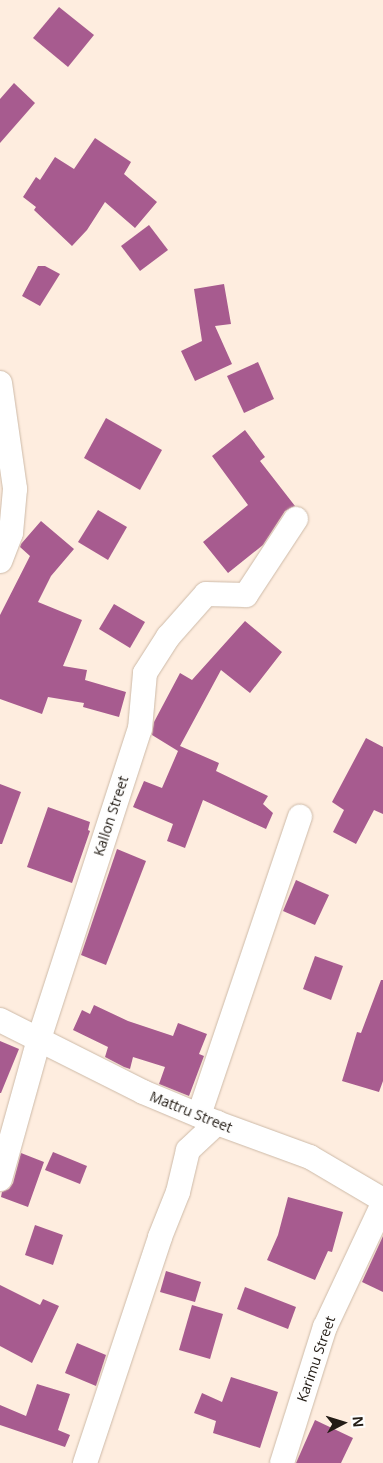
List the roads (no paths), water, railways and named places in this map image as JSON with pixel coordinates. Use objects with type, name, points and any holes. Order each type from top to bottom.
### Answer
[{"type":"street","points":[[0,383],[15,489],[11,532],[0,561]]},
{"type":"street","name":"Kallon Street","points":[[0,1179],[39,1039],[140,728],[145,673],[168,637],[206,594],[246,595],[296,519]]},
{"type":"street","points":[[85,1463],[160,1237],[178,1192],[188,1150],[208,1119],[300,817]]},
{"type":"street","name":"Mattru Street","points":[[0,1020],[143,1092],[208,1119],[310,1157],[383,1200]]},
{"type":"street","name":"Karimu Street","points":[[282,1463],[325,1327],[383,1204]]}]
